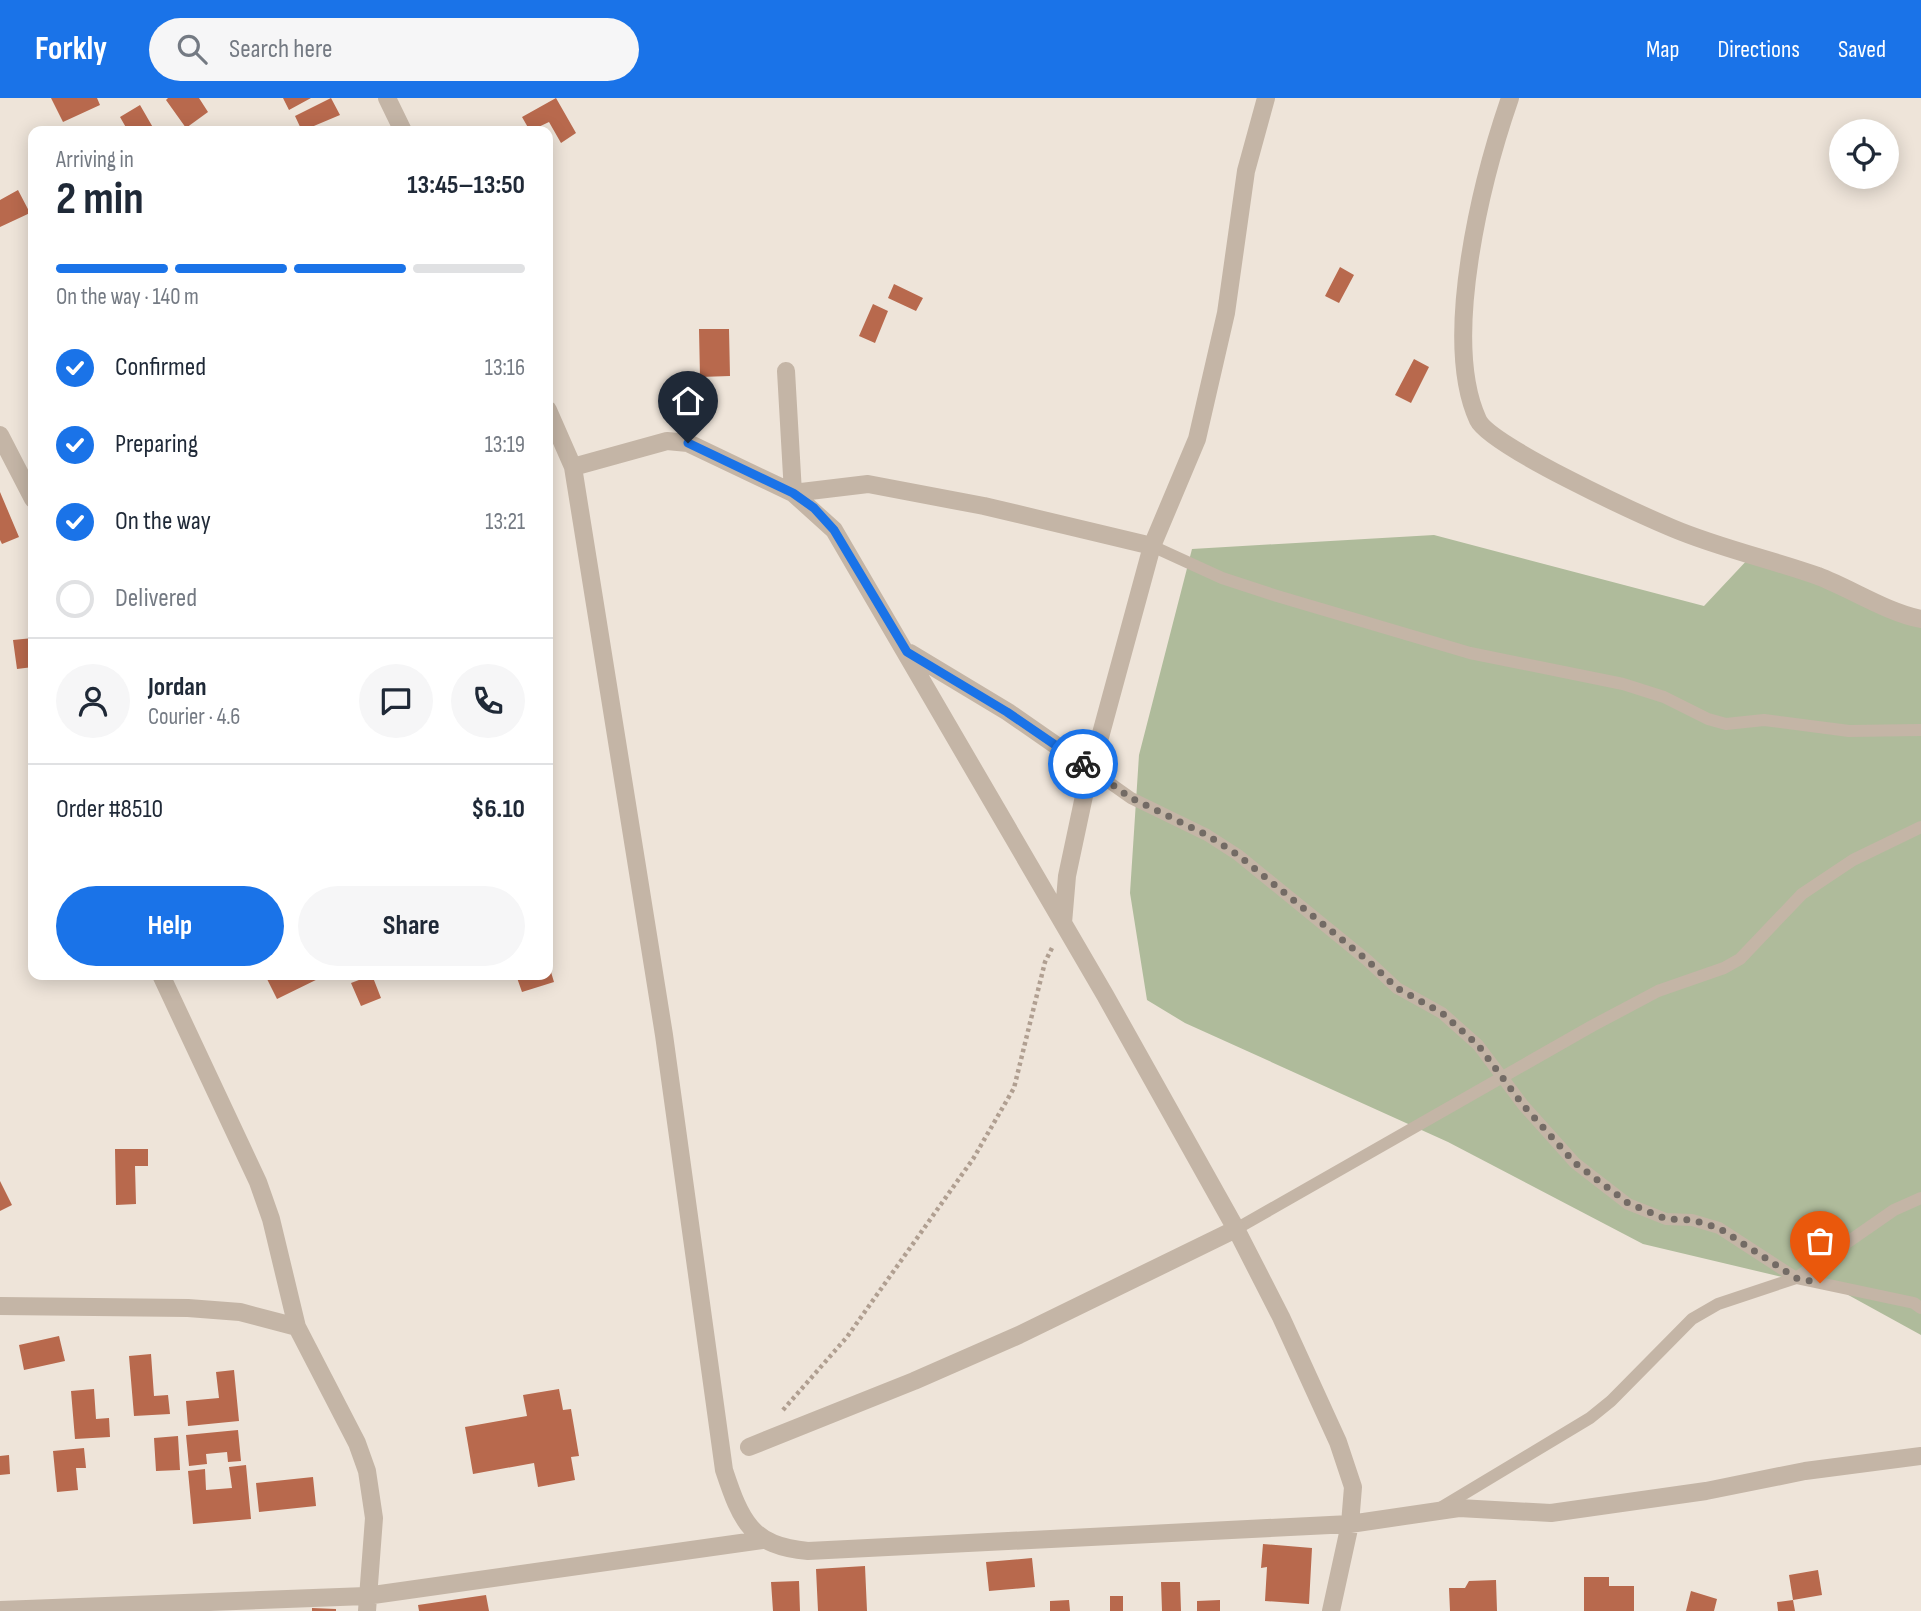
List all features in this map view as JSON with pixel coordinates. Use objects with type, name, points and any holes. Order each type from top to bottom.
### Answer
[{"type":"street","points":[[387,98],[401,126]]},
{"type":"street","points":[[1063,922],[1067,876],[1090,769],[1152,546],[1197,439],[1226,313],[1246,172],[1266,98]]},
{"type":"street","points":[[1510,98],[1477,220],[1465,301],[1464,362],[1469,395],[1480,424],[1506,445],[1673,528],[1818,577],[1921,619]]},
{"type":"street","points":[[786,371],[793,493]]},
{"type":"street","points":[[553,421],[573,467],[664,1035],[724,1470],[746,1523],[762,1540],[788,1549],[808,1551],[1350,1524],[1472,1508],[1551,1513],[1706,1491],[1805,1471],[1921,1457]]},
{"type":"street","points":[[0,435],[28,489]]},
{"type":"street","points":[[573,467],[676,441],[694,446],[793,493],[834,530],[1063,922],[1236,1229],[1338,1442],[1353,1488],[1350,1524],[1331,1611]]},
{"type":"street","points":[[15,462],[28,464]]},
{"type":"street","points":[[793,493],[868,484],[984,506],[1152,546]]},
{"type":"street","points":[[907,652],[1007,712],[1090,769]]},
{"type":"street","points":[[163,980],[258,1182],[271,1219],[296,1327],[357,1443],[367,1471],[374,1518],[366,1603]]},
{"type":"street","points":[[749,1447],[914,1381],[1019,1335],[1236,1229]]},
{"type":"street","points":[[0,1306],[201,1309],[240,1312],[296,1327]]},
{"type":"street","points":[[0,1610],[366,1603],[762,1540]]},
{"type":"lane","points":[[1152,546],[1222,578],[1277,596],[1470,653],[1623,684],[1664,697],[1708,719],[1726,724],[1765,720],[1849,731],[1921,730]]},
{"type":"lane","points":[[1090,769],[1131,798],[1207,835],[1238,855],[1367,960],[1397,988],[1442,1013],[1468,1034],[1504,1075],[1523,1105],[1575,1163],[1628,1203],[1666,1219],[1692,1220],[1719,1228],[1796,1278],[1914,1303],[1921,1308]]},
{"type":"lane","points":[[1236,1229],[1504,1075],[1658,991],[1724,968],[1740,959],[1802,894],[1853,860],[1921,827]]},
{"type":"lane","points":[[1436,1511],[1590,1418],[1692,1319],[1718,1304],[1796,1278],[1894,1210],[1921,1198]]},
{"type":"path","points":[[781,1412],[847,1338],[980,1148],[1014,1088],[1045,962],[1063,922]]},
{"type":"green space","points":[[1434,535],[1704,606],[1750,557],[1921,616],[1921,1335],[1841,1291],[1643,1244],[1448,1142],[1185,1023],[1147,1000],[1130,893],[1139,755],[1192,549]]},
{"type":"building","points":[[51,98],[97,98],[100,105],[63,122]]},
{"type":"building","points":[[199,98],[208,112],[189,126],[185,126],[166,100]]},
{"type":"building","points":[[283,98],[311,98],[289,110]]},
{"type":"building","points":[[331,98],[340,115],[314,126],[300,126],[295,116]]},
{"type":"building","points":[[556,98],[576,133],[561,143],[549,122],[541,126],[527,126],[522,117]]},
{"type":"building","points":[[140,105],[152,126],[125,126],[120,117]]},
{"type":"building","points":[[18,190],[28,214],[0,227],[0,200]]},
{"type":"building","points":[[1340,267],[1354,275],[1339,303],[1325,296]]},
{"type":"building","points":[[894,284],[923,298],[916,311],[888,298]]},
{"type":"building","points":[[873,304],[888,311],[875,343],[859,336]]},
{"type":"building","points":[[699,329],[729,329],[730,376],[700,377]]},
{"type":"building","points":[[1414,359],[1429,367],[1411,403],[1395,395]]},
{"type":"building","points":[[0,492],[19,537],[2,544],[0,540]]},
{"type":"building","points":[[28,638],[28,668],[17,669],[13,640]]},
{"type":"building","points":[[553,979],[554,982],[522,992],[518,980]]},
{"type":"building","points":[[268,980],[316,980],[277,999]]},
{"type":"building","points":[[374,980],[381,998],[361,1006],[351,983]]},
{"type":"building","points":[[115,1149],[148,1149],[148,1166],[135,1166],[136,1204],[116,1205]]},
{"type":"building","points":[[0,1181],[12,1205],[0,1211]]},
{"type":"building","points":[[59,1336],[65,1361],[24,1370],[19,1345]]},
{"type":"building","points":[[151,1354],[154,1396],[168,1395],[170,1414],[134,1416],[129,1356]]},
{"type":"building","points":[[234,1370],[239,1421],[188,1426],[186,1401],[219,1398],[216,1372]]},
{"type":"building","points":[[94,1389],[96,1419],[109,1418],[110,1437],[75,1439],[71,1391]]},
{"type":"building","points":[[559,1389],[563,1410],[571,1409],[579,1456],[571,1457],[575,1480],[538,1487],[534,1463],[473,1474],[465,1427],[527,1416],[523,1395]]},
{"type":"building","points":[[238,1430],[241,1461],[228,1462],[227,1452],[206,1454],[207,1464],[189,1466],[186,1435]]},
{"type":"building","points":[[178,1436],[180,1470],[156,1471],[154,1438]]},
{"type":"building","points":[[84,1448],[86,1468],[76,1468],[78,1490],[57,1492],[53,1451]]},
{"type":"building","points":[[9,1455],[10,1474],[0,1475],[0,1456]]},
{"type":"building","points":[[246,1465],[251,1519],[193,1524],[188,1471],[205,1469],[206,1490],[232,1488],[229,1467]]},
{"type":"building","points":[[313,1477],[316,1506],[259,1512],[256,1483]]},
{"type":"building","points":[[1263,1544],[1312,1548],[1309,1604],[1265,1601],[1267,1567],[1261,1568]]},
{"type":"building","points":[[1032,1558],[1035,1587],[989,1591],[986,1562]]},
{"type":"building","points":[[865,1566],[867,1611],[818,1611],[816,1569]]},
{"type":"building","points":[[1818,1570],[1822,1595],[1793,1600],[1789,1575]]},
{"type":"building","points":[[1584,1577],[1609,1577],[1609,1586],[1634,1586],[1634,1611],[1584,1611]]},
{"type":"building","points":[[1496,1580],[1497,1611],[1450,1611],[1449,1588],[1465,1588],[1469,1581]]},
{"type":"building","points":[[799,1581],[800,1611],[773,1611],[771,1582]]},
{"type":"building","points":[[1161,1582],[1180,1582],[1181,1611],[1162,1611]]},
{"type":"building","points":[[1691,1591],[1717,1599],[1714,1611],[1686,1611]]},
{"type":"building","points":[[486,1595],[489,1611],[419,1611],[418,1605]]},
{"type":"building","points":[[1110,1596],[1123,1596],[1123,1611],[1110,1611]]},
{"type":"building","points":[[1069,1600],[1070,1611],[1050,1611],[1050,1601]]},
{"type":"building","points":[[1220,1600],[1220,1611],[1197,1611],[1197,1601]]},
{"type":"building","points":[[1793,1600],[1795,1611],[1778,1611],[1777,1602]]},
{"type":"building","points":[[312,1608],[336,1609],[336,1611],[312,1611]]},
{"type":"way so far","points":[[1083,764],[1131,798],[1207,835],[1238,855],[1382,972],[1397,988],[1442,1013],[1478,1045],[1504,1075],[1523,1105],[1559,1142],[1575,1163],[1628,1203],[1639,1210],[1666,1219],[1692,1220],[1719,1228],[1796,1278],[1820,1283]]},
{"type":"route","points":[[688,443],[793,493],[814,508],[834,530],[907,652],[1007,712],[1083,764]]}]
